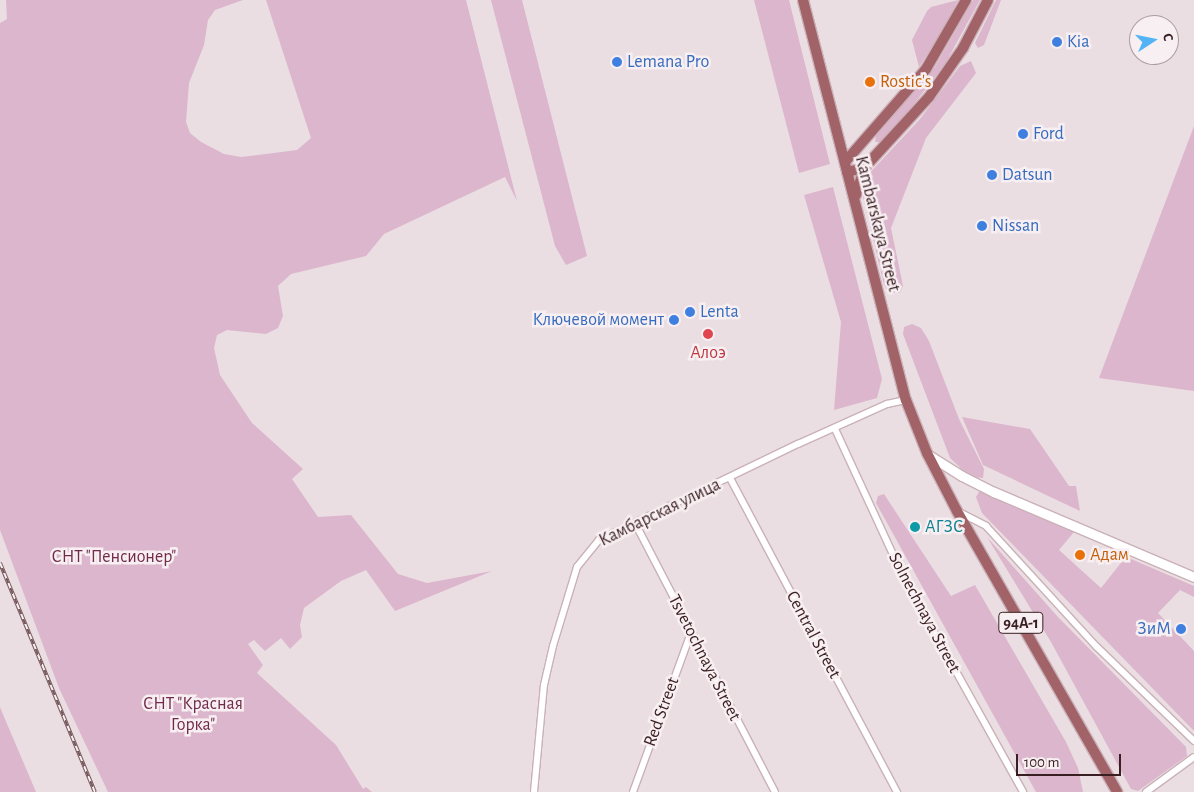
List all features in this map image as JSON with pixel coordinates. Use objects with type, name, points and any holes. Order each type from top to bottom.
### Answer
[{"type":"main road","name":"Kambarskaya Street","points":[[803,0],[906,400],[927,454]]},
{"type":"main road","points":[[846,167],[926,69],[966,0]]},
{"type":"main road","points":[[855,202],[857,187],[864,168],[943,79],[988,0]]},
{"type":"main road","points":[[846,167],[864,168]]},
{"type":"main road","name":"94А-1","points":[[927,454],[957,511],[1117,792]]},
{"type":"street","name":"Камбарская улица","points":[[534,792],[544,685],[577,567],[598,540],[887,404],[906,400]]},
{"type":"street","name":"Solnechnaya Street","points":[[835,429],[904,578],[1023,792]]},
{"type":"street","points":[[927,454],[994,492],[1194,577]]},
{"type":"street","name":"Central Street","points":[[730,478],[897,792]]},
{"type":"street","points":[[957,511],[986,526],[1097,647],[1194,741]]},
{"type":"street","name":"Tsvetochnaya Street","points":[[635,523],[775,792]]},
{"type":"street","name":"Red Street","points":[[633,792],[691,633]]},
{"type":"street","points":[[1146,792],[1194,757]]},
{"type":"green space","points":[[6,0],[243,0],[215,10],[208,20],[204,45],[189,83],[186,122],[190,133],[201,142],[224,154],[241,157],[297,150],[311,138],[266,0],[466,0],[517,201],[505,177],[384,234],[366,256],[291,274],[278,286],[283,316],[278,328],[266,334],[227,330],[217,335],[214,348],[220,375],[252,423],[303,469],[292,479],[318,517],[351,515],[398,574],[427,583],[492,571],[395,611],[366,570],[341,581],[304,608],[300,625],[302,637],[290,649],[281,638],[265,651],[254,640],[248,644],[263,665],[257,673],[336,745],[363,789],[366,787],[372,792],[108,792],[59,688],[0,530],[0,23],[7,19]]},
{"type":"green space","points":[[491,0],[522,0],[587,256],[566,265],[555,246]]},
{"type":"green space","points":[[754,0],[789,0],[830,164],[799,173]]},
{"type":"green space","points":[[958,0],[945,26],[919,67],[912,40],[927,11],[931,7]]},
{"type":"green space","points":[[973,0],[980,0],[945,64],[903,118],[881,142],[875,142],[876,136],[935,67]]},
{"type":"green space","points":[[996,0],[1001,0],[984,45],[978,48],[975,43]]},
{"type":"green space","points":[[971,61],[976,73],[926,138],[891,228],[903,286],[900,293],[889,293],[884,285],[863,197],[866,177],[920,119],[960,66]]},
{"type":"green space","points":[[1194,126],[1194,391],[1099,378]]},
{"type":"green space","points":[[833,187],[882,379],[877,398],[834,410],[841,322],[804,195]]},
{"type":"green space","points":[[912,324],[921,328],[929,341],[959,419],[984,469],[983,478],[970,477],[950,458],[903,334],[904,327]]},
{"type":"green space","points":[[962,417],[1030,429],[1069,486],[1076,486],[1080,511],[983,465]]},
{"type":"green space","points":[[980,490],[1074,532],[1059,550],[1101,588],[1124,559],[1131,559],[1194,586],[1194,597],[1180,590],[1158,613],[1194,651],[1194,731],[982,513],[976,497]]},
{"type":"green space","points":[[884,494],[951,596],[975,585],[1066,742],[1078,768],[1083,792],[1036,792],[876,503],[878,496]]},
{"type":"green space","points":[[987,537],[1058,617],[1186,747],[1187,756],[1138,791],[1131,789],[1051,642]]},
{"type":"green space","points":[[0,707],[2,712],[36,792],[0,792]]},
{"type":"railway","points":[[0,563],[95,792]]},
{"type":"place","name":"Kia","points":[[1057,42]]},
{"type":"place","name":"Lemana Pro","points":[[617,62]]},
{"type":"place","name":"Rostic's","points":[[870,82]]},
{"type":"place","name":"Ford","points":[[1023,134]]},
{"type":"place","name":"Datsun","points":[[992,175]]},
{"type":"place","name":"Nissan","points":[[982,226]]},
{"type":"place","name":"Lenta","points":[[690,312]]},
{"type":"place","name":"Ключевой момент","points":[[674,320]]},
{"type":"place","name":"Алоэ","points":[[708,334]]},
{"type":"place","name":"АГЗС","points":[[915,527]]},
{"type":"place","name":"Адам","points":[[1080,555]]},
{"type":"place","name":"ЗиМ","points":[[1181,629]]},
{"type":"park label","name":"СНТ \"Пенсионер\"","points":[[114,557]]},
{"type":"park label","name":"СНТ \"Красная Горка\"","points":[[193,715]]}]
